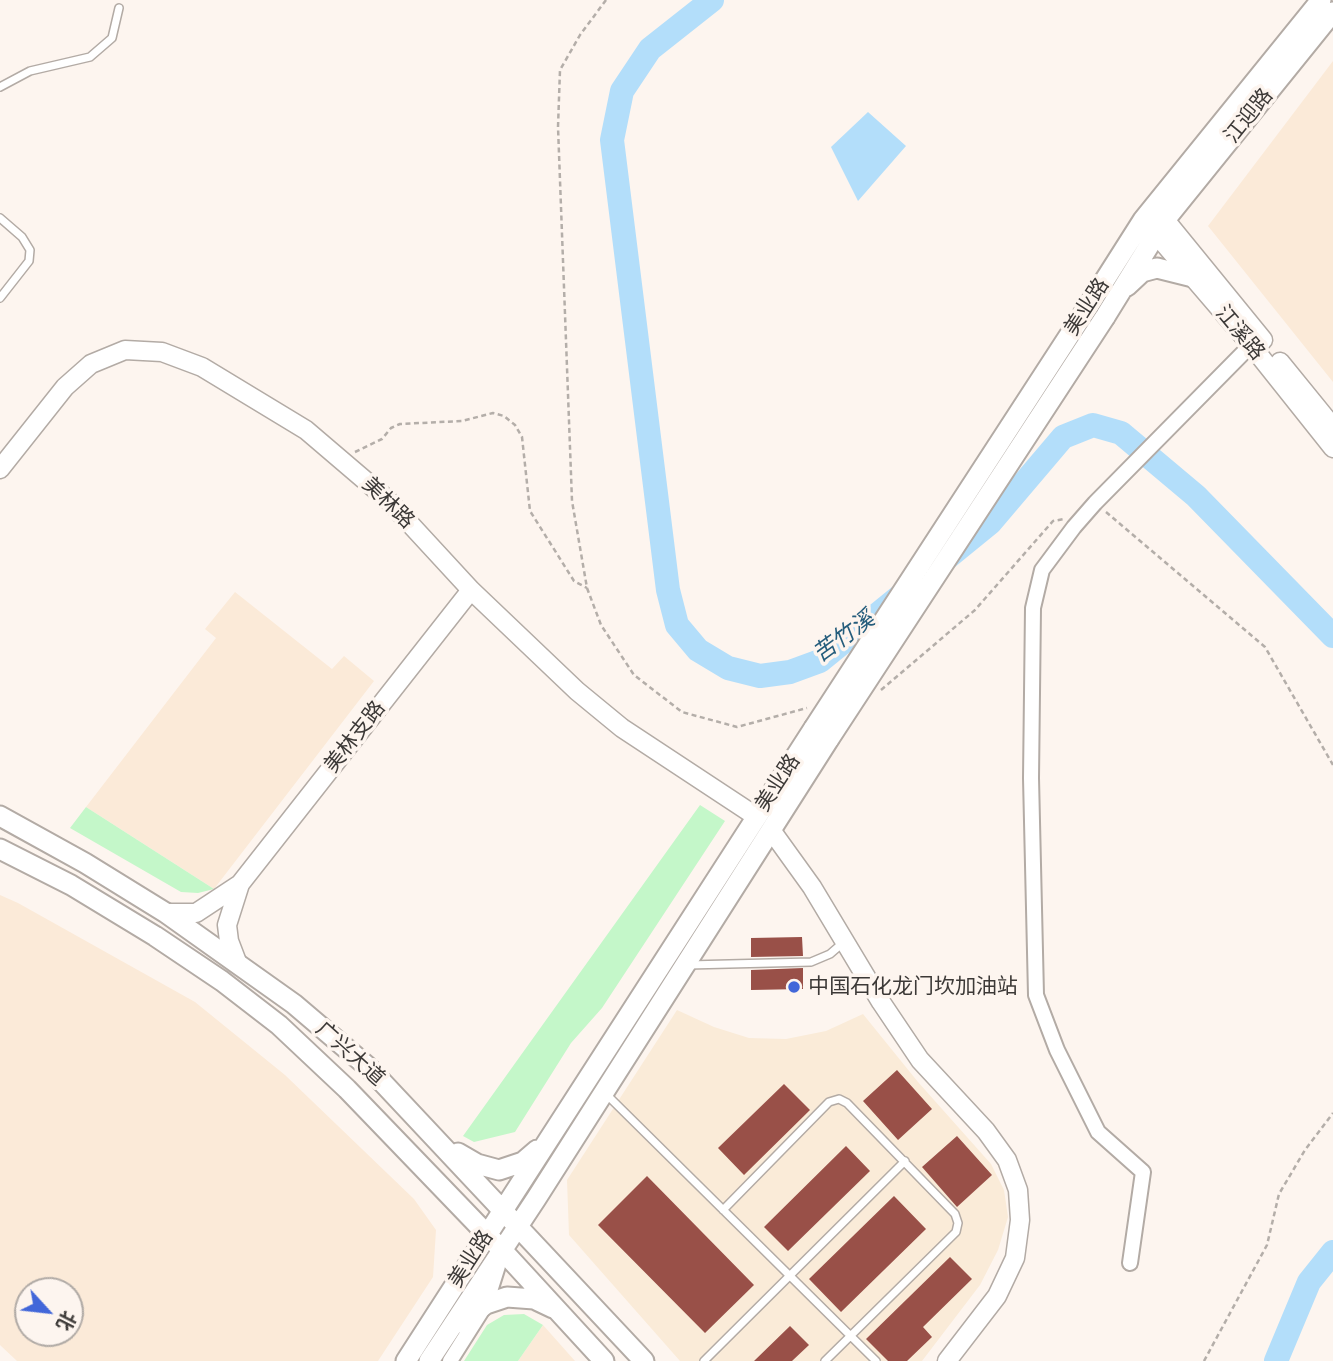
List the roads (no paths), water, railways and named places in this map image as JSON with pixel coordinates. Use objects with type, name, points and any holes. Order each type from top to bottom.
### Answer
[{"type":"main road","name":"江迎路","points":[[1154,220],[1321,0]]},
{"type":"main road","name":"江迎路","points":[[1154,220],[1333,12]]},
{"type":"main road","name":"美业路","points":[[1097,311],[1119,293],[1154,220]]},
{"type":"main road","name":"美业路","points":[[406,1361],[487,1234],[764,823],[1154,220]]},
{"type":"main road","points":[[1119,293],[1142,272],[1157,268],[1193,277]]},
{"type":"main road","name":"广兴大道","points":[[0,816],[85,863],[166,913],[294,1004],[368,1067],[644,1361]]},
{"type":"main road","name":"美业路","points":[[429,1361],[519,1226],[685,965],[764,823]]},
{"type":"main road","name":"广兴大道","points":[[0,849],[71,886],[155,936],[222,981],[289,1034],[411,1155],[604,1361]]},
{"type":"main road","points":[[437,1140],[477,1164],[499,1170],[523,1162],[536,1152],[559,1126]]},
{"type":"main road","points":[[411,1155],[421,1160],[433,1157],[437,1152],[437,1140]]},
{"type":"main road","points":[[446,1335],[474,1311],[497,1300],[521,1297],[534,1299],[558,1311]]},
{"type":"street","name":"江溪路","points":[[1154,220],[1193,277],[1333,448]]},
{"type":"street","name":"江溪路","points":[[1154,220],[1333,427]]},
{"type":"street","points":[[1130,1263],[1143,1172],[1098,1132],[1057,1050],[1036,995],[1031,778],[1033,608],[1042,570],[1074,527],[1251,345]]},
{"type":"street","name":"美林路","points":[[3,460],[65,387],[91,364],[125,350],[162,352],[202,367],[306,430],[388,500],[471,590],[577,691],[622,728],[764,823]]},
{"type":"street","name":"美林支路","points":[[240,884],[471,590]]},
{"type":"street","points":[[764,823],[813,887],[881,1002],[920,1060],[986,1131],[1007,1160],[1018,1190],[1020,1220],[1015,1258],[997,1296],[947,1361]]},
{"type":"street","points":[[166,913],[196,913],[240,884]]},
{"type":"street","points":[[237,962],[229,941],[227,925],[240,884]]},
{"type":"street","points":[[450,1361],[486,1304],[502,1250]]},
{"type":"lane","points":[[0,87],[30,71],[90,57],[112,38],[119,8]]},
{"type":"lane","points":[[0,218],[22,237],[30,250],[29,261],[0,298]]},
{"type":"lane","points":[[685,965],[811,962],[830,954],[845,941]]},
{"type":"lane","points":[[604,1092],[876,1361]]},
{"type":"lane","points":[[723,1210],[829,1102],[839,1099],[847,1103],[955,1214],[958,1223],[956,1232],[825,1361]]},
{"type":"lane","points":[[706,1360],[905,1161]]},
{"type":"water","points":[[868,112],[906,146],[858,201],[831,147]]},
{"type":"waterway","name":"苦竹溪","points":[[712,0],[650,49],[622,91],[612,140],[668,590],[677,625],[698,650],[728,668],[760,676],[790,672],[820,661],[900,596]]},
{"type":"waterway","name":"苦竹溪","points":[[947,558],[990,523],[1063,437],[1093,425],[1121,433],[1196,496],[1333,636]]},
{"type":"waterway","name":"苦竹溪","points":[[1276,1361],[1309,1282],[1333,1252]]},
{"type":"place","name":"中国石化龙门坎加油站","points":[[794,987]]}]
